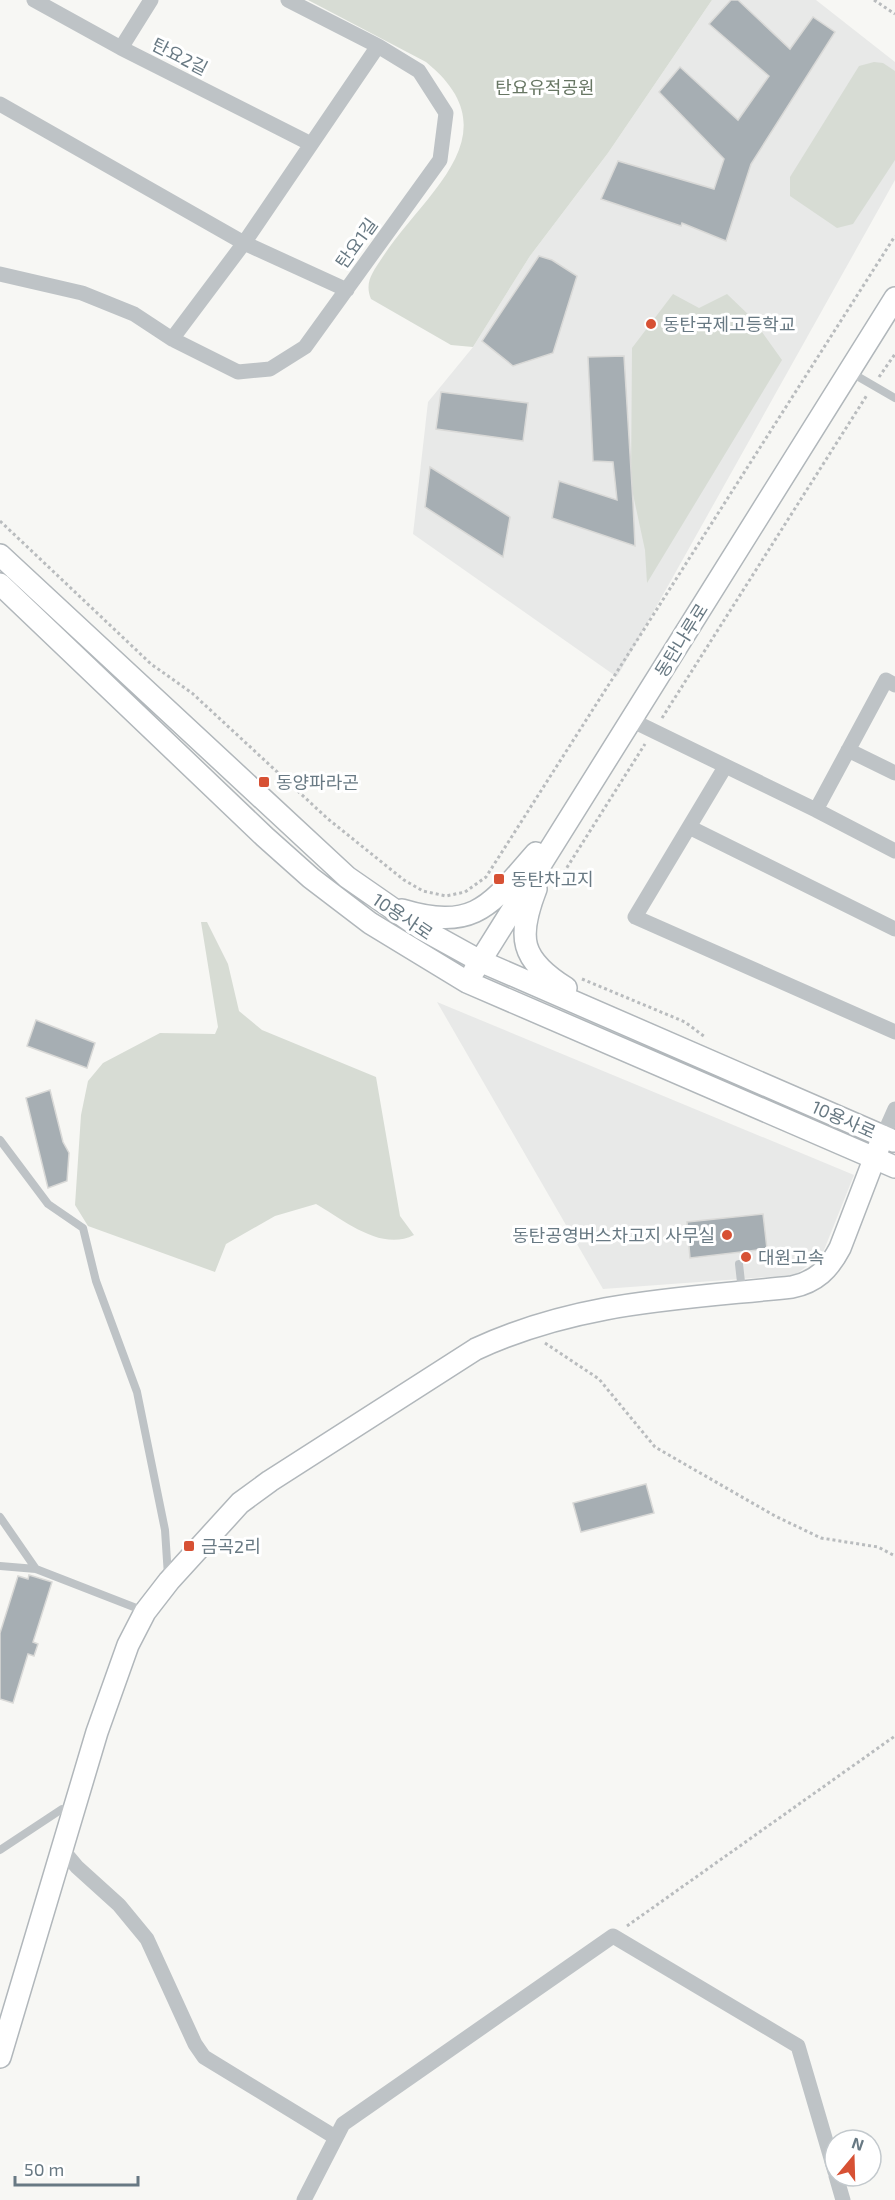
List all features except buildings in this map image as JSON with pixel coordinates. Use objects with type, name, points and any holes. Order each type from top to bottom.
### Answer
[{"type":"street","name":"탄요2길","points":[[34,0],[121,48],[311,144]]},
{"type":"street","points":[[121,48],[151,0]]},
{"type":"street","name":"탄요1길","points":[[0,274],[82,293],[134,314],[172,339],[238,372],[270,369],[305,347],[440,160],[446,113],[419,71],[378,46],[288,0]]},
{"type":"street","points":[[172,339],[244,243],[378,46]]},
{"type":"street","points":[[0,104],[244,243],[347,290]]},
{"type":"street","name":"동탄나루로","points":[[467,982],[895,298]]},
{"type":"street","name":"10용사로","points":[[0,555],[347,877],[380,901],[440,940],[480,962],[889,1139]]},
{"type":"street","name":"10용사로","points":[[0,584],[265,837],[312,878],[370,923],[467,982],[895,1167]]},
{"type":"street","points":[[816,810],[886,680],[895,684]]},
{"type":"street","points":[[631,720],[895,851]]},
{"type":"street","points":[[848,750],[895,773]]},
{"type":"street","points":[[725,767],[635,917],[895,1032]]},
{"type":"street","points":[[380,901],[403,910],[443,918],[459,918],[482,910],[495,899],[573,813]]},
{"type":"street","points":[[573,813],[560,836],[528,911],[524,929],[531,958],[543,974],[567,988],[655,1027],[693,1053]]},
{"type":"street","points":[[689,827],[895,930]]},
{"type":"street","points":[[0,2057],[72,1813],[128,1645],[145,1612],[228,1514],[270,1480],[476,1349],[523,1329],[598,1308],[804,1284],[825,1272],[844,1239],[874,1159],[889,1139],[895,1109]]},
{"type":"street","points":[[62,1848],[77,1867],[119,1905],[147,1939],[166,1985],[195,2044],[204,2057],[334,2137]]},
{"type":"street","points":[[304,2200],[334,2137],[343,2124],[614,1936],[798,2046],[823,2131]]},
{"type":"lane","points":[[849,371],[895,398]]},
{"type":"lane","points":[[0,1140],[48,1204],[82,1228],[96,1281],[137,1392],[165,1530],[169,1581]]},
{"type":"lane","points":[[740,1264],[742,1292]]},
{"type":"lane","points":[[0,1517],[36,1569]]},
{"type":"lane","points":[[0,1566],[36,1569],[145,1612]]},
{"type":"lane","points":[[0,1850],[62,1809],[72,1813]]},
{"type":"path","points":[[874,0],[895,14]]},
{"type":"path","points":[[0,520],[151,664],[192,693],[368,853],[423,891],[446,896],[465,892],[486,877],[895,236]]},
{"type":"path","points":[[523,1329],[599,1379],[655,1447],[775,1516],[820,1538],[878,1547],[895,1556]]},
{"type":"path","points":[[614,1936],[895,1736]]},
{"type":"shaded area","name":"동탄국제고등학교","points":[[712,0],[816,0],[895,62],[895,180],[617,677],[413,534],[428,402],[473,347],[530,256],[608,153]]},
{"type":"shaded area","points":[[437,1002],[854,1175],[822,1255],[795,1275],[603,1289]]},
{"type":"green space","name":"탄요유적공원","points":[[308,0],[712,0],[608,153],[530,256],[473,347],[451,345],[371,299],[368,287],[382,258],[453,163],[462,139],[463,114],[451,88],[426,62]]},
{"type":"green space","points":[[874,62],[883,63],[895,71],[895,160],[853,224],[837,228],[790,196],[790,177],[859,66]]},
{"type":"green space","points":[[673,294],[699,308],[727,294],[752,318],[782,360],[647,583],[645,550],[631,485],[632,348]]},
{"type":"green space","points":[[201,922],[207,922],[228,964],[239,1011],[262,1030],[376,1077],[400,1216],[414,1235],[389,1240],[376,1237],[363,1232],[316,1204],[275,1216],[226,1244],[215,1272],[88,1226],[75,1205],[81,1115],[88,1081],[103,1063],[160,1033],[215,1034],[218,1027]]},
{"type":"place","name":"동탄국제고등학교","points":[[651,324]]},
{"type":"place","name":"동양파라곤","points":[[264,782]]},
{"type":"place","name":"동탄차고지","points":[[499,879]]},
{"type":"place","name":"동탄공영버스차고지 사무실","points":[[727,1235]]},
{"type":"place","name":"대원고속","points":[[746,1257]]},
{"type":"place","name":"금곡2리","points":[[189,1546]]}]
